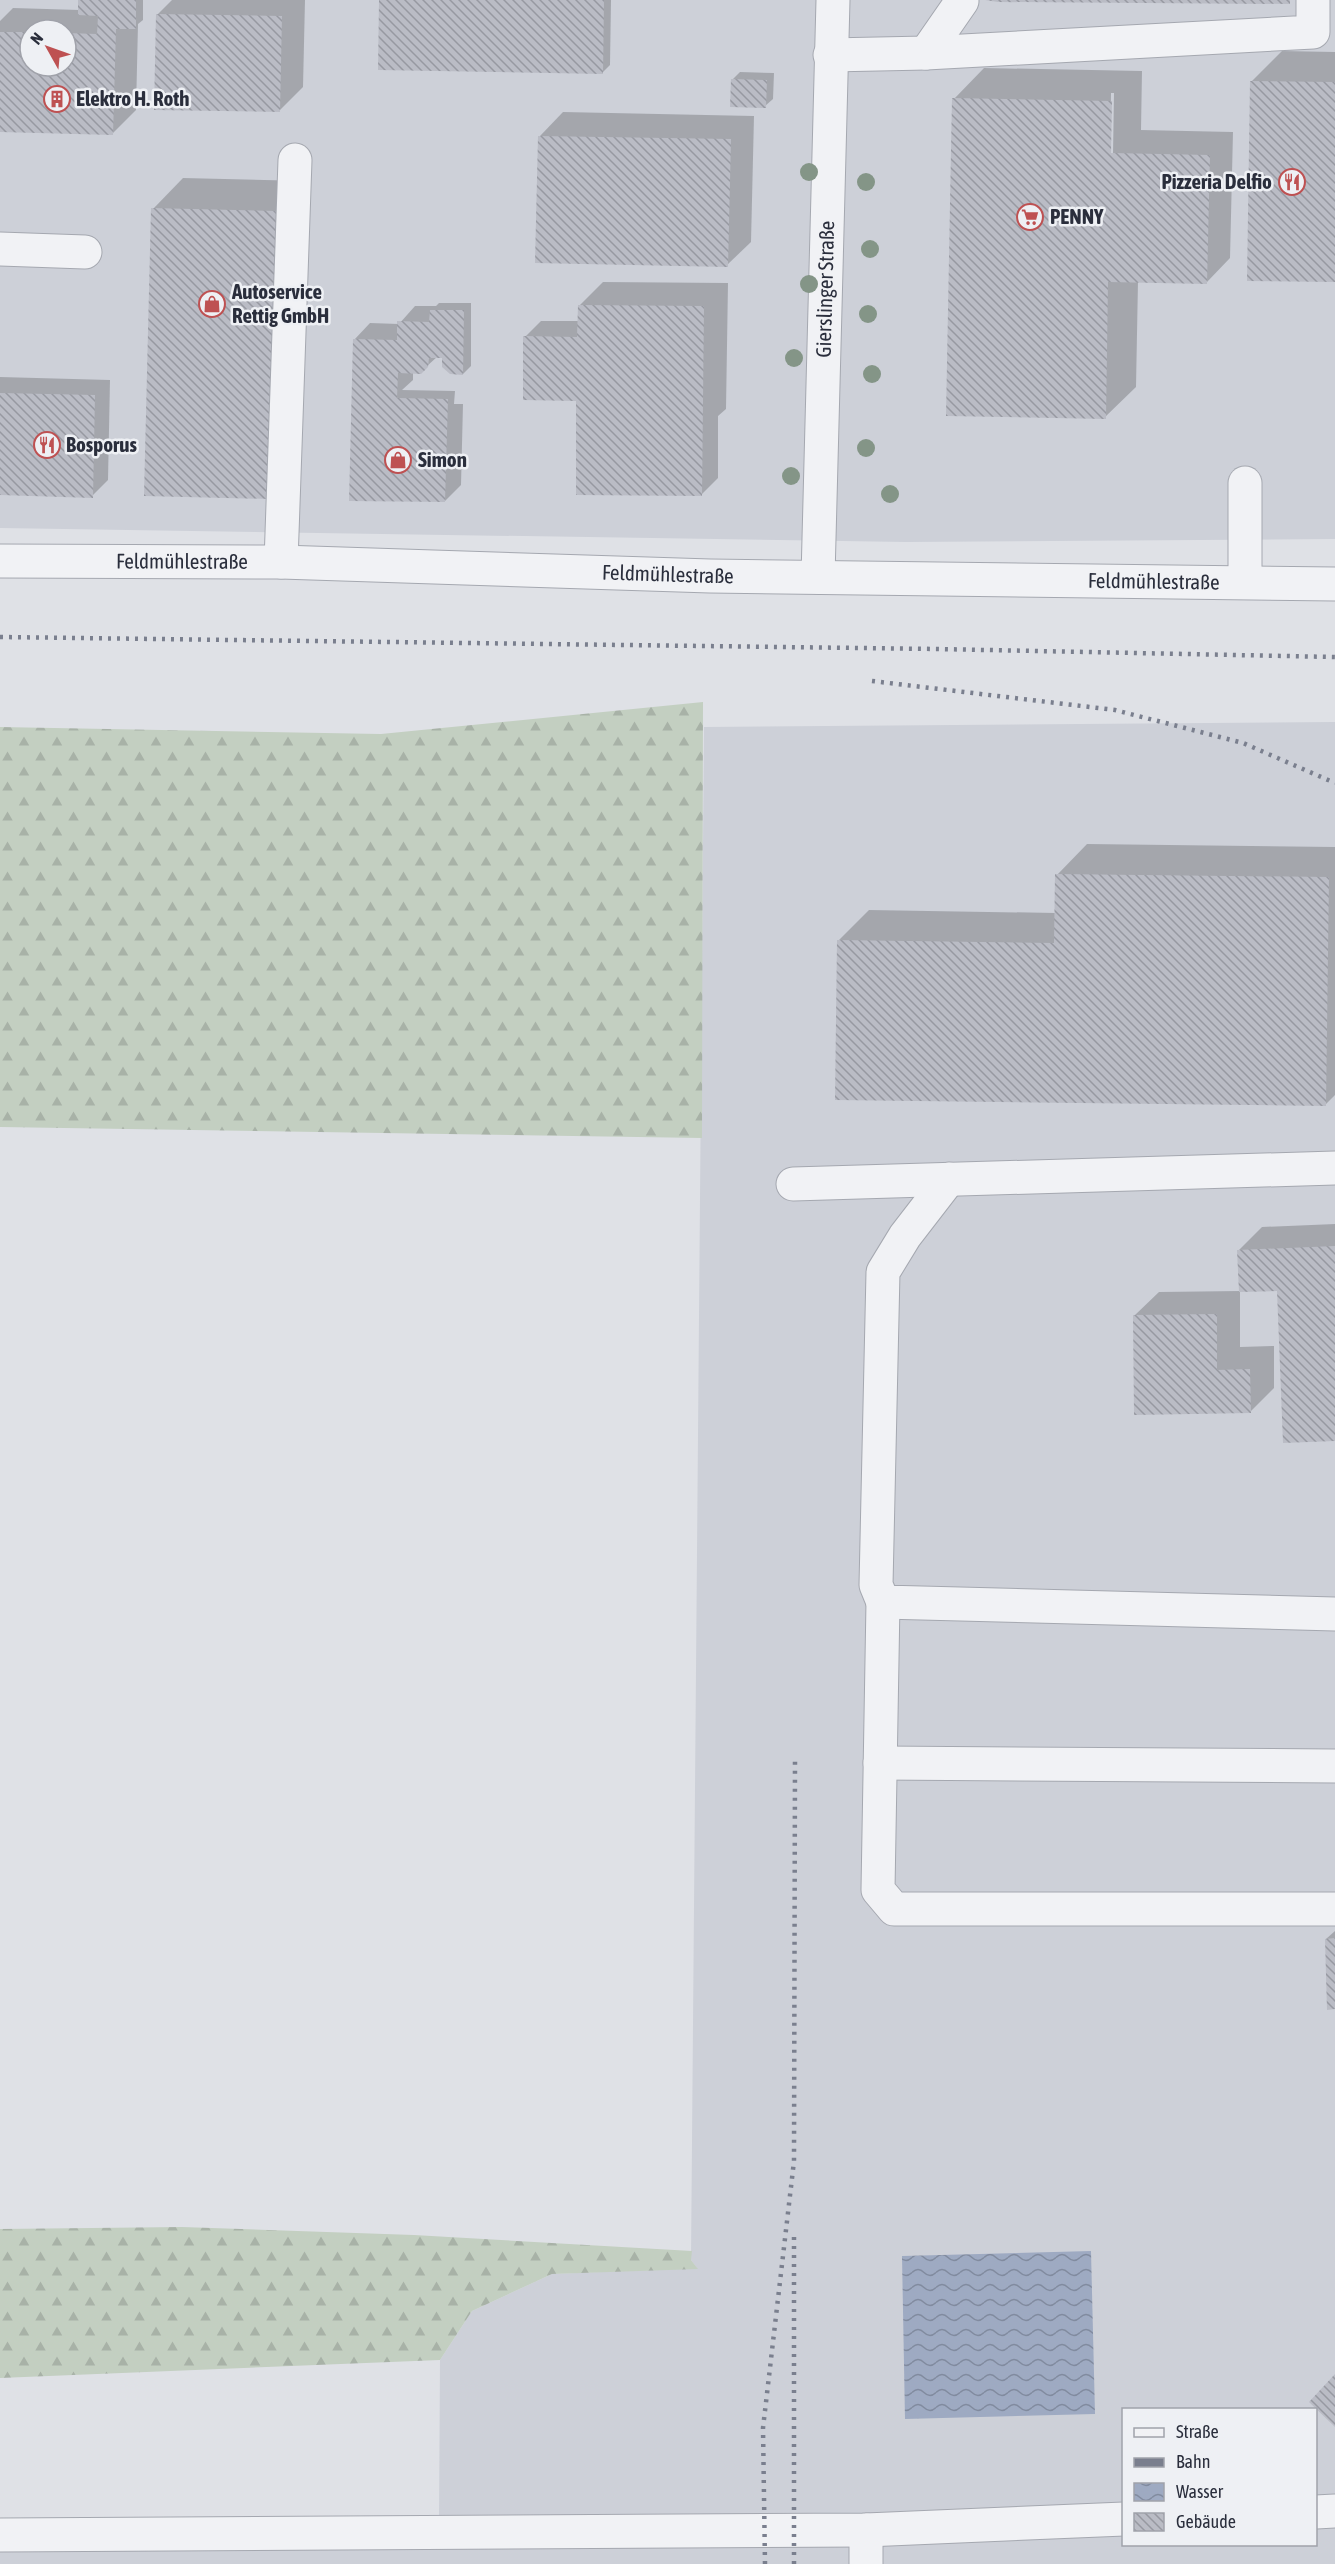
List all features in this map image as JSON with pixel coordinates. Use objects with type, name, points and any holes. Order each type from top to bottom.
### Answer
[{"type":"street","name":"Gierslinger Straße","points":[[818,577],[833,0]]},
{"type":"street","points":[[830,55],[927,53],[1313,32],[1313,0]]},
{"type":"street","points":[[927,53],[962,1]]},
{"type":"street","points":[[282,562],[295,160]]},
{"type":"street","points":[[0,249],[86,252]]},
{"type":"street","points":[[1245,483],[1245,582]]},
{"type":"street","name":"Feldmühlestraße","points":[[0,561],[282,562],[818,577],[1335,584]]},
{"type":"street","points":[[793,1184],[1335,1168]]},
{"type":"street","points":[[949,1179],[905,1236],[883,1272],[876,1585],[883,1602],[878,1890],[894,1909],[1335,1909]]},
{"type":"street","points":[[883,1602],[1335,1614]]},
{"type":"street","points":[[880,1763],[1335,1766]]},
{"type":"street","points":[[1317,2512],[1335,2511]]},
{"type":"street","points":[[0,2535],[866,2530],[1122,2519]]},
{"type":"street","points":[[866,2530],[866,2564]]},
{"type":"shaded area","points":[[0,0],[1335,0],[1335,539],[906,542],[0,528]]},
{"type":"shaded area","points":[[1335,722],[1335,2564],[0,2564],[0,2522],[439,2521],[440,2360],[472,2311],[552,2274],[697,2268],[691,2260],[704,727]]},
{"type":"green space","points":[[703,702],[702,1138],[0,1127],[0,727],[381,734]]},
{"type":"green space","points":[[182,2227],[414,2235],[692,2251],[691,2260],[698,2269],[552,2274],[472,2311],[440,2360],[0,2378],[0,2229]]},
{"type":"water","points":[[1091,2251],[1095,2414],[905,2419],[902,2256]]},
{"type":"building","name":"Elektro H. Roth","points":[[78,0],[136,0],[136,29],[116,29],[113,135],[0,132],[0,32],[18,32],[18,78],[78,78],[78,33],[97,34],[98,16],[78,15]]},
{"type":"building","points":[[379,0],[604,0],[603,74],[378,70]]},
{"type":"building","points":[[985,0],[1290,0],[1290,4],[998,2]]},
{"type":"building","points":[[156,14],[282,16],[280,112],[154,110]]},
{"type":"building","points":[[731,79],[767,80],[766,108],[730,107]]},
{"type":"building","name":"Pizzeria Delfio","points":[[1250,81],[1335,82],[1335,282],[1247,281]]},
{"type":"building","name":"PENNY","points":[[952,98],[1112,101],[1111,153],[1210,155],[1207,284],[1108,282],[1106,419],[946,416]]},
{"type":"building","points":[[538,136],[731,139],[728,267],[535,263]]},
{"type":"building","name":"Autoservice Rettig GmbH","points":[[151,208],[277,211],[270,499],[144,496]]},
{"type":"building","points":[[578,305],[704,306],[702,496],[576,495],[576,401],[523,400],[523,336],[577,337]]},
{"type":"building","points":[[430,310],[464,310],[463,375],[450,374],[442,367],[442,358],[429,358],[428,367],[421,374],[398,373],[397,398],[448,399],[445,502],[349,501],[353,339],[397,340],[397,321],[429,322]]},
{"type":"building","name":"Bosporus","points":[[0,393],[95,395],[93,498],[0,495]]},
{"type":"building","points":[[1055,874],[1329,877],[1326,1106],[835,1100],[837,940],[1054,943]]},
{"type":"building","points":[[1335,1246],[1335,1441],[1283,1443],[1277,1291],[1239,1292],[1237,1250]]},
{"type":"building","points":[[1217,1314],[1217,1370],[1250,1369],[1251,1413],[1134,1415],[1133,1315]]},
{"type":"building","points":[[1335,1938],[1335,2009],[1327,2010],[1325,1939]]},
{"type":"building","points":[[1335,2374],[1335,2427],[1309,2402]]},
{"type":"railway","points":[[0,637],[937,649],[1335,657]]},
{"type":"railway","points":[[872,681],[1115,710],[1243,743],[1335,783]]},
{"type":"railway","points":[[765,2564],[763,2428],[794,2161],[795,1760]]},
{"type":"railway","points":[[794,2237],[794,2564]]},
{"type":"place","name":"Elektro H. Roth","points":[[57,99]]},
{"type":"place","name":"Pizzeria Delfio","points":[[1292,182]]},
{"type":"place","name":"PENNY","points":[[1030,217]]},
{"type":"place","name":"Autoservice Rettig GmbH","points":[[212,304]]},
{"type":"place","name":"Bosporus","points":[[47,445]]},
{"type":"place","name":"Simon","points":[[398,460]]}]
